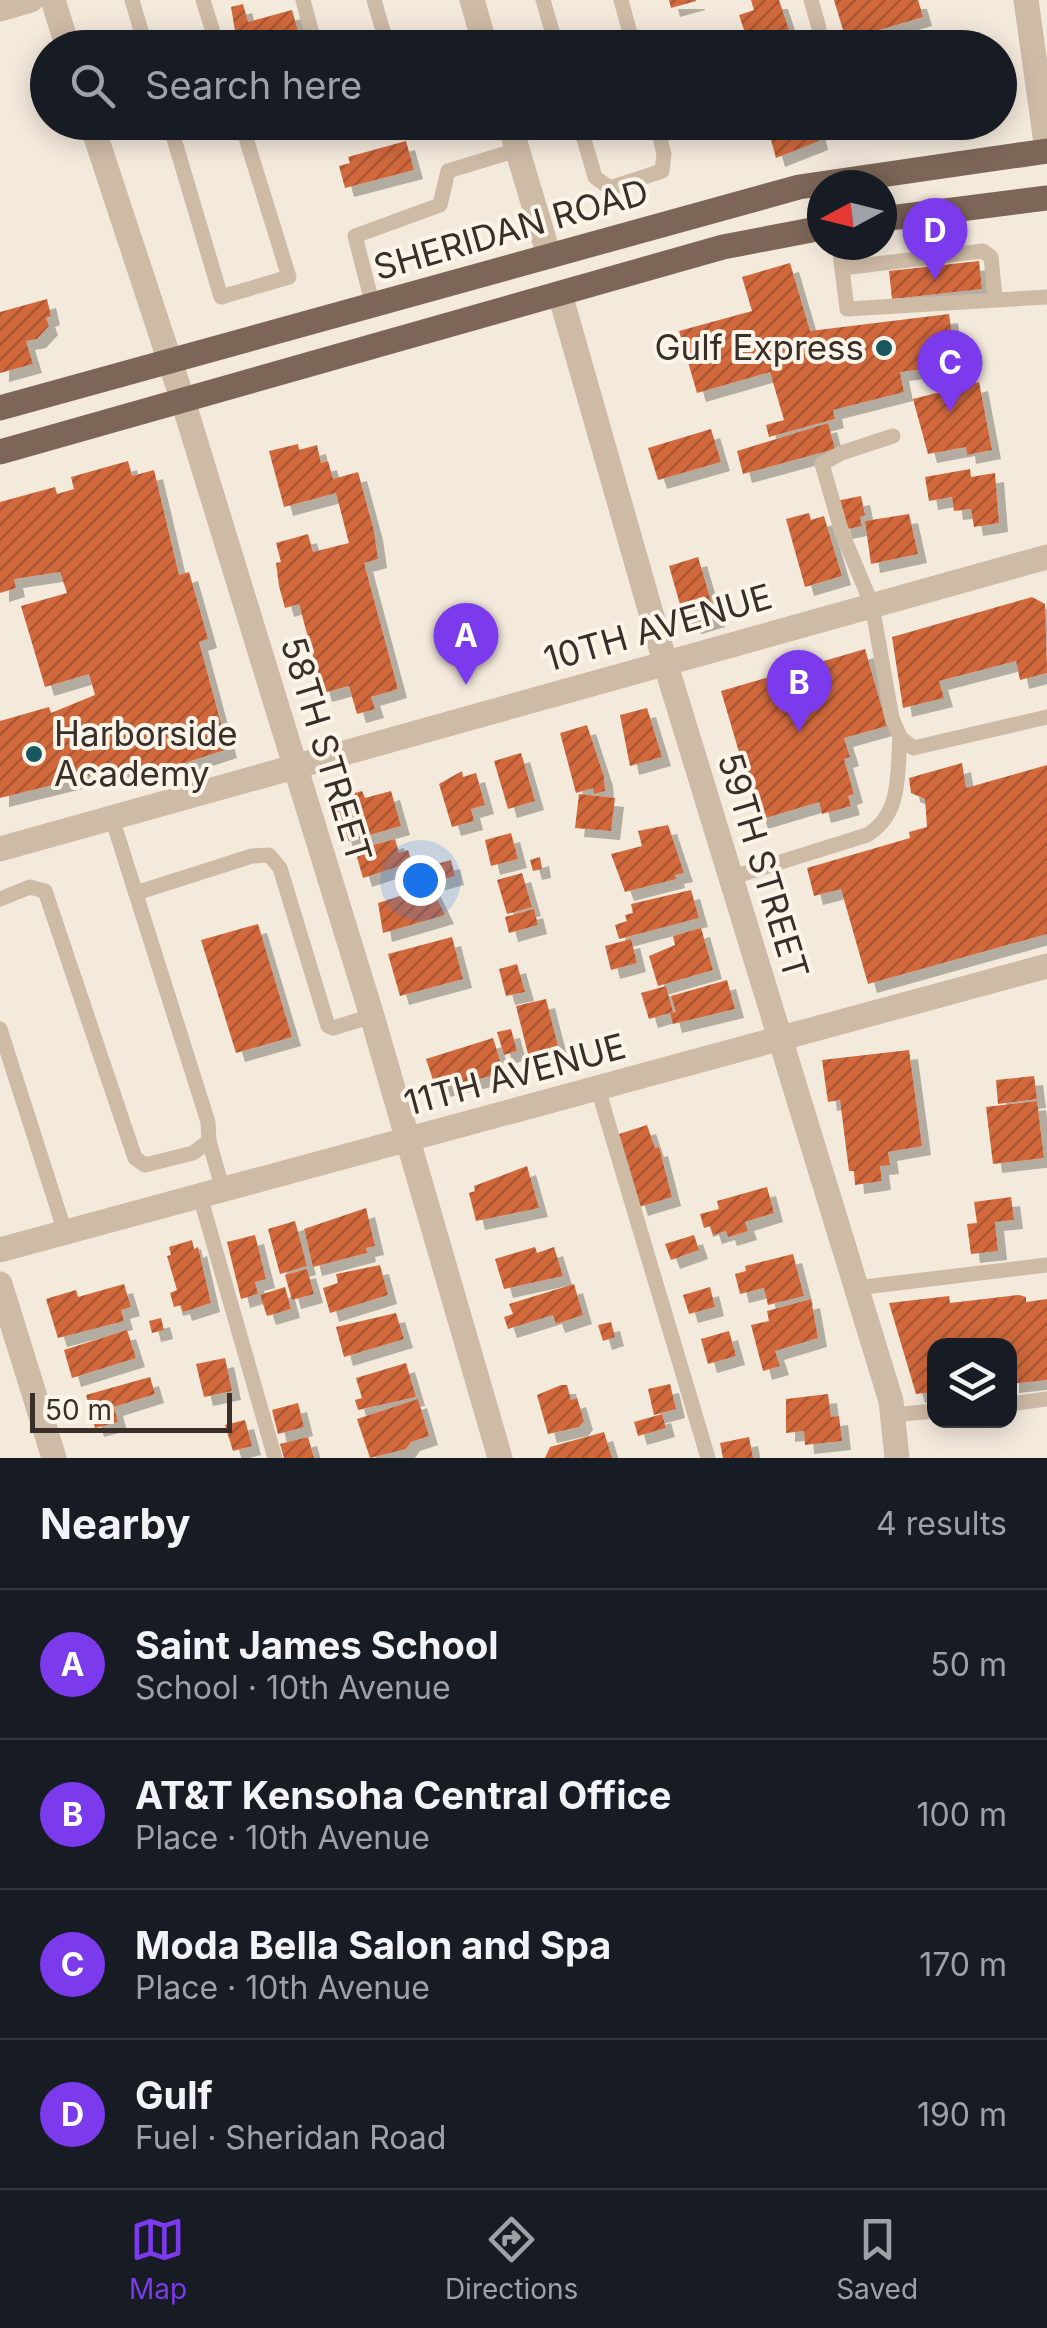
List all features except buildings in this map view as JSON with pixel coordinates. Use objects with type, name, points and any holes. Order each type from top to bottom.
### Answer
[{"type":"main road","name":"SHERIDAN ROAD","points":[[0,408],[799,187],[1047,150]]},
{"type":"main road","points":[[897,217],[1047,198]]},
{"type":"main road","points":[[0,452],[723,247],[807,231]]},
{"type":"street","points":[[0,9],[31,0]]},
{"type":"street","points":[[53,0],[62,30]]},
{"type":"street","points":[[472,0],[481,30]]},
{"type":"street","points":[[1026,0],[1041,66],[1047,150]]},
{"type":"street","name":"58TH STREET","points":[[97,140],[372,1016],[500,1458]]},
{"type":"street","points":[[514,140],[549,256]]},
{"type":"street","name":"59TH STREET","points":[[560,294],[730,878],[856,1288],[892,1414],[897,1458]]},
{"type":"street","name":"10TH AVENUE","points":[[0,849],[1047,556]]},
{"type":"street","name":"11TH AVENUE","points":[[0,1250],[1047,966]]},
{"type":"street","points":[[0,1284],[54,1458]]},
{"type":"lane","points":[[132,0],[141,30]]},
{"type":"lane","points":[[203,0],[212,30]]},
{"type":"lane","points":[[303,0],[311,30]]},
{"type":"lane","points":[[374,0],[383,30]]},
{"type":"lane","points":[[543,0],[552,30]]},
{"type":"lane","points":[[621,0],[629,30]]},
{"type":"lane","points":[[811,0],[819,28]]},
{"type":"lane","points":[[173,140],[221,297],[289,277],[247,140]]},
{"type":"lane","points":[[584,140],[596,178],[610,188],[662,170],[660,140]]},
{"type":"lane","points":[[373,306],[355,236],[440,205],[448,171],[517,150]]},
{"type":"lane","points":[[842,268],[913,264],[984,251],[990,258],[994,298]]},
{"type":"lane","points":[[841,260],[847,309],[956,296],[1047,297]]},
{"type":"lane","points":[[730,878],[867,835],[885,824],[894,805],[900,738],[892,718],[872,605],[833,507],[822,464],[840,452],[893,436]]},
{"type":"lane","points":[[900,738],[913,748],[1047,717]]},
{"type":"lane","points":[[112,818],[208,1122],[212,1193],[275,1458]]},
{"type":"lane","points":[[136,893],[252,856],[269,855],[280,868],[328,1026],[333,1028],[372,1016]]},
{"type":"lane","points":[[0,899],[30,887],[45,891],[135,1158],[145,1165],[193,1153],[209,1142]]},
{"type":"lane","points":[[0,1029],[65,1232]]},
{"type":"lane","points":[[598,1089],[708,1458]]},
{"type":"lane","points":[[856,1288],[1047,1265]]},
{"type":"lane","points":[[1017,1403],[1047,1399]]},
{"type":"lane","points":[[892,1414],[927,1412]]},
{"type":"place","name":"Gulf","points":[[935,280]]},
{"type":"place","name":"Gulf Express","points":[[884,348]]},
{"type":"place","name":"Moda Bella Salon and Spa","points":[[950,412]]},
{"type":"place","name":"Saint James School","points":[[466,685]]},
{"type":"place","name":"AT&T Kensoha Central Office","points":[[799,732]]},
{"type":"place","name":"Harborside Academy","points":[[34,754]]}]
